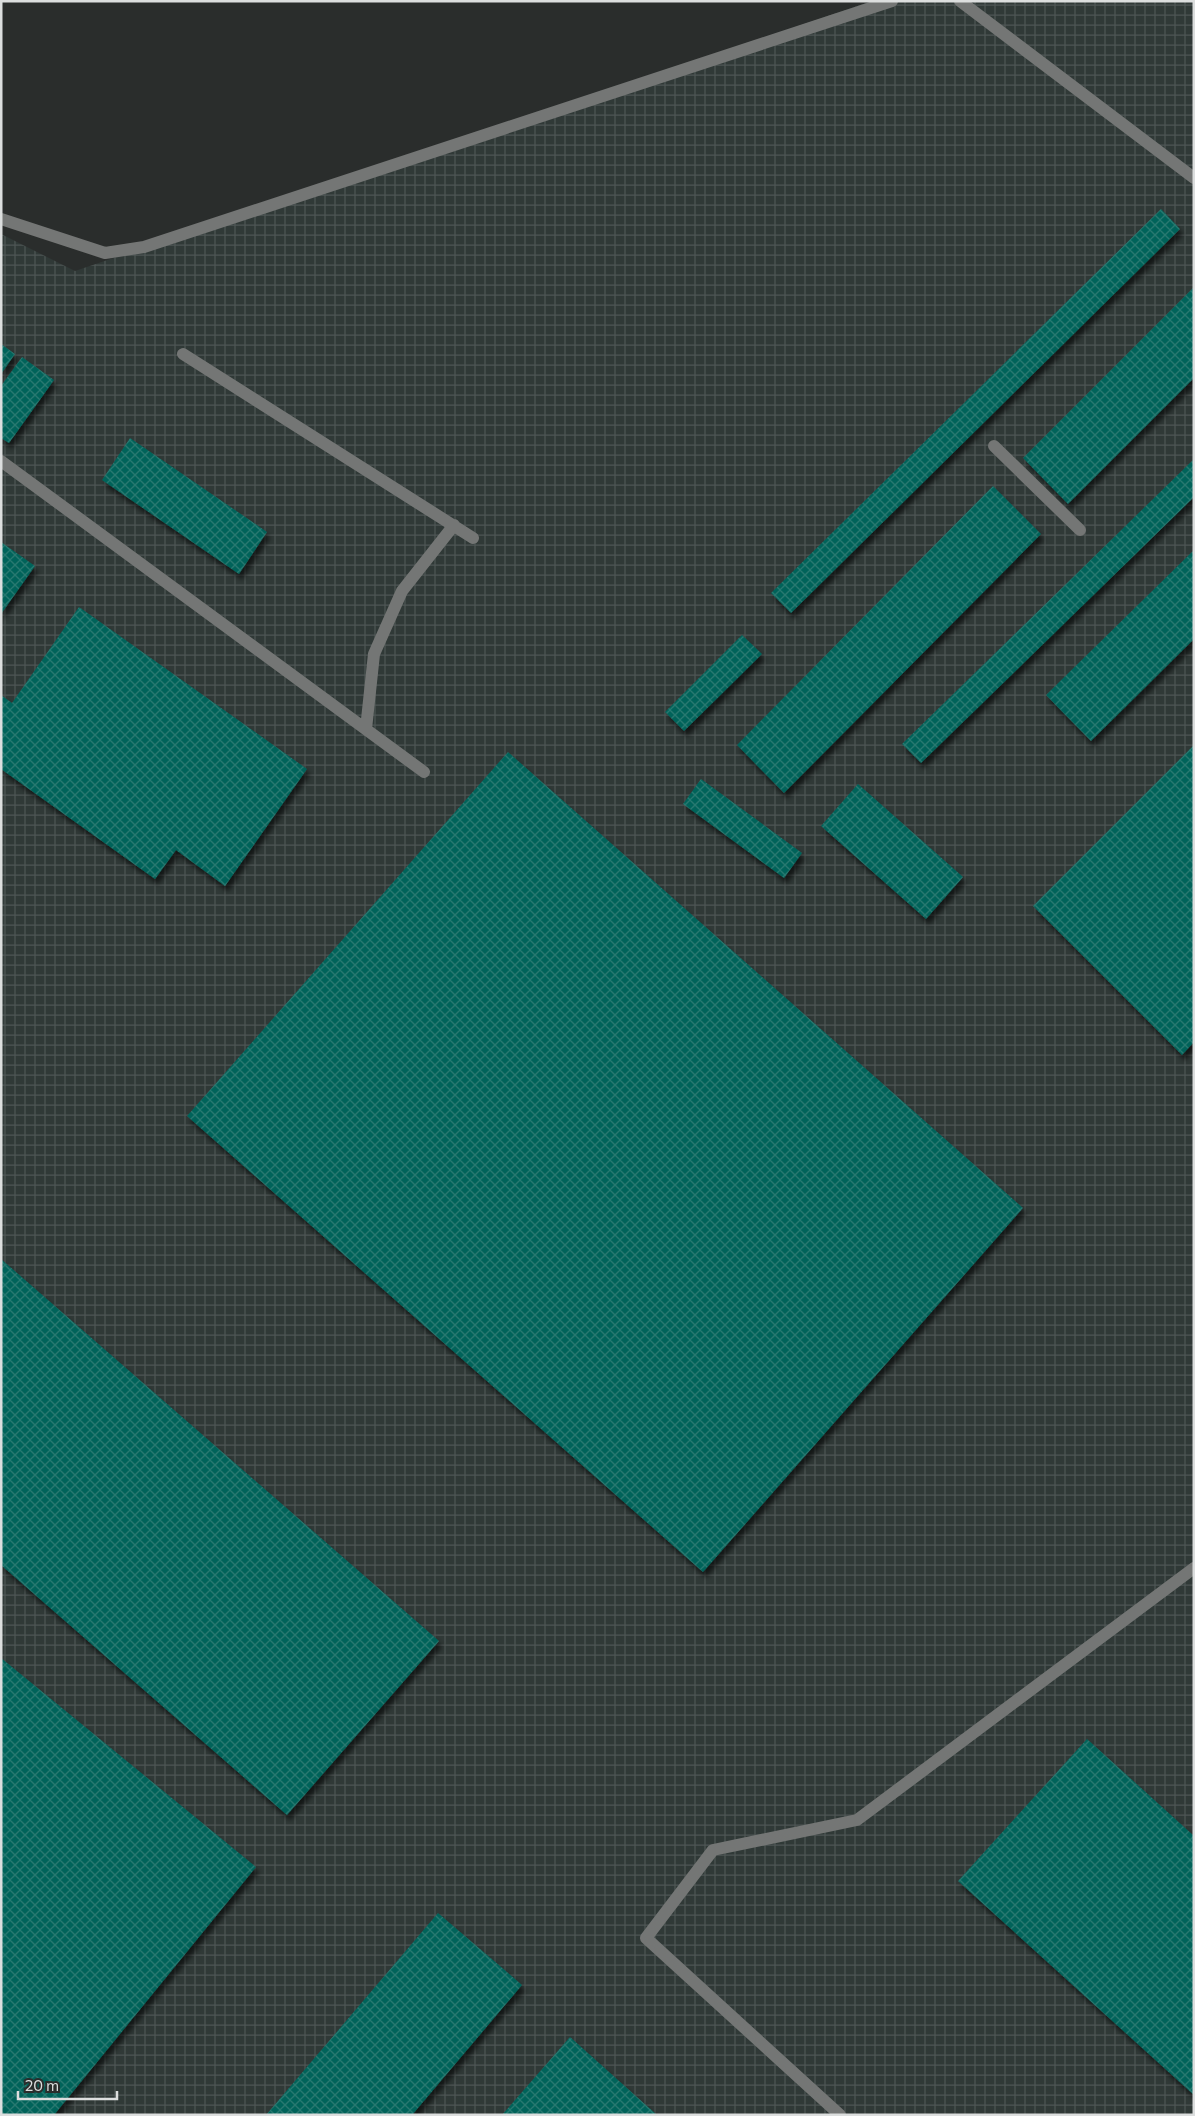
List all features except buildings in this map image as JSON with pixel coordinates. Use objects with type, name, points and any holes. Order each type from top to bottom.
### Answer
[{"type":"street","points":[[1,219],[105,253],[144,247],[892,1]]},
{"type":"street","points":[[960,1],[1194,178]]},
{"type":"street","points":[[183,354],[472,538]]},
{"type":"street","points":[[994,446],[1080,530]]},
{"type":"street","points":[[1,461],[424,772]]},
{"type":"street","points":[[366,728],[374,654],[402,591],[454,525]]},
{"type":"street","points":[[840,2115],[646,1938],[713,1850],[857,1820],[1194,1568]]},
{"type":"shaded area","points":[[872,1],[1194,1],[1194,2115],[1,2115],[1,234],[75,271]]}]
